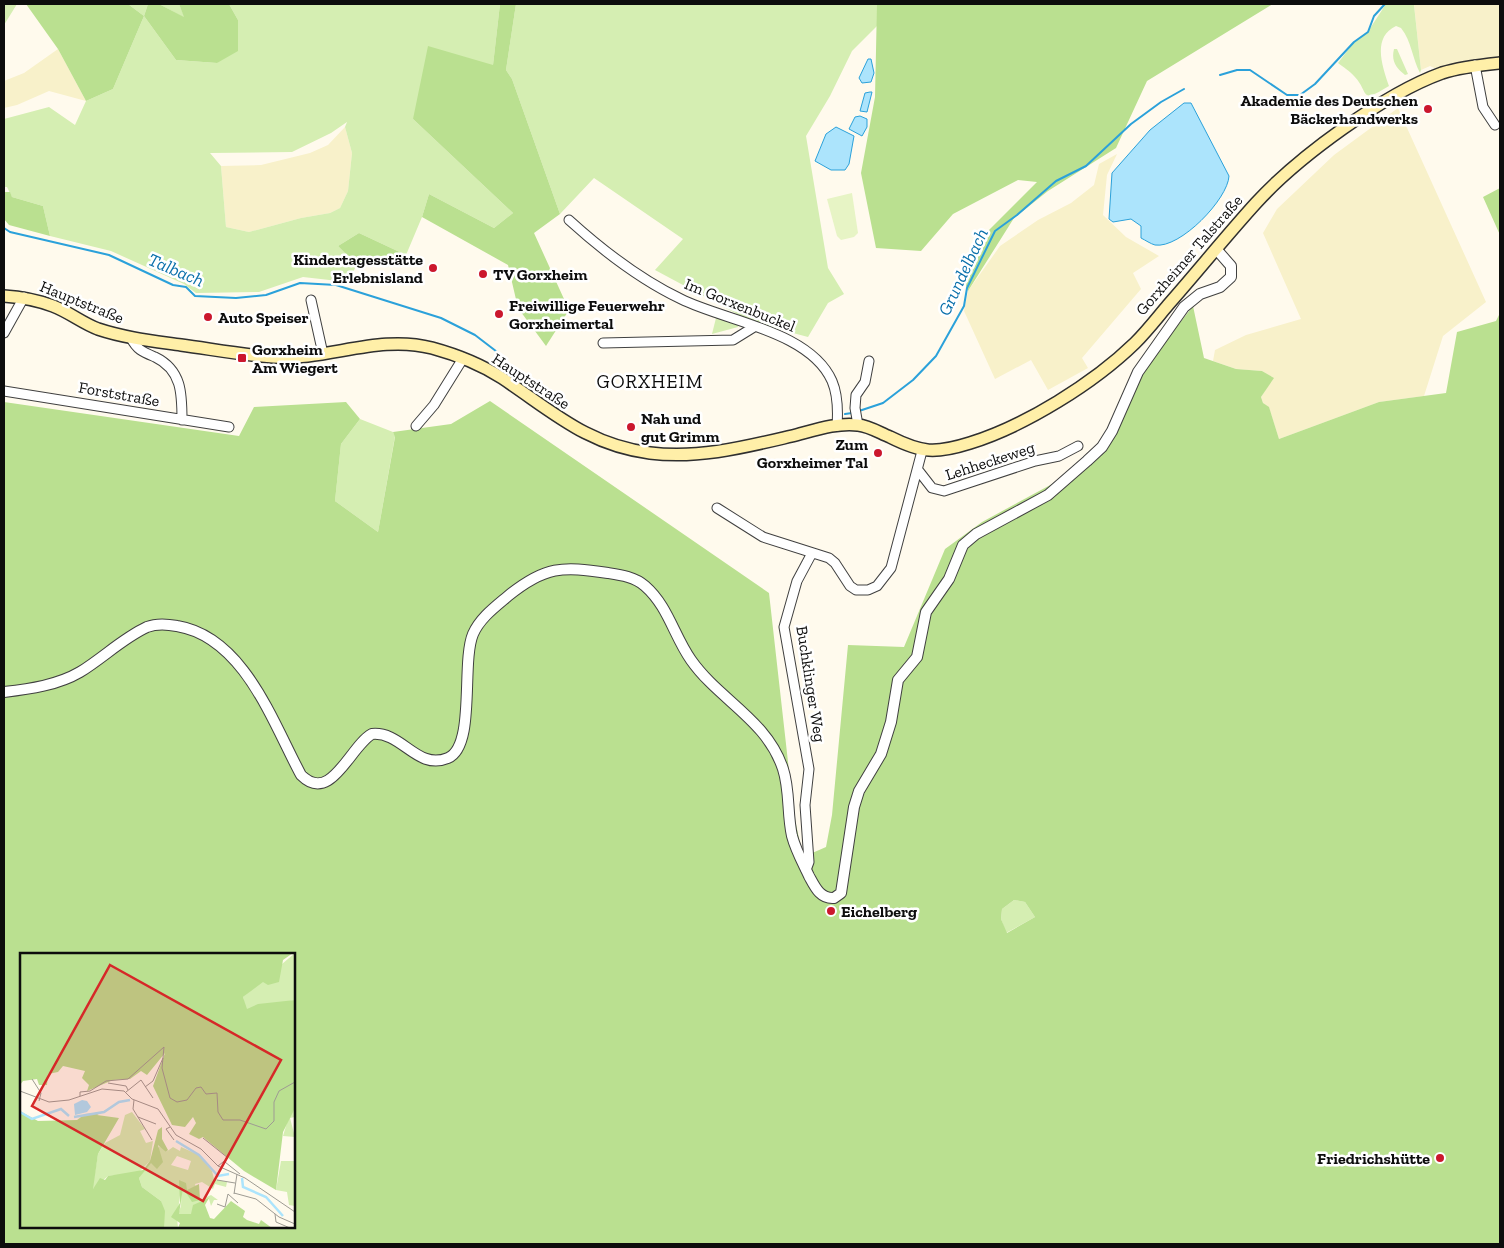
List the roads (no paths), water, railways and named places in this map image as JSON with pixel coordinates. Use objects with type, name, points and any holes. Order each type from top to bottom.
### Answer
[{"type":"main road","name":"Gorxheimer Talstraße","points":[[922,451],[941,450],[976,442],[1000,432],[1076,391],[1139,340],[1258,201],[1318,148],[1380,105],[1412,87],[1445,72],[1475,65],[1500,64]]},
{"type":"main road","name":"Hauptstraße","points":[[4,296],[24,297],[53,306],[94,328],[131,338],[274,357],[323,354],[382,343],[429,347],[498,375],[553,415],[581,432],[620,447],[647,452],[686,454],[734,449],[837,426],[856,416],[878,431],[922,451]]},
{"type":"street","points":[[1475,65],[1483,107],[1495,125]]},
{"type":"street","name":"Im Gorxenbuckel","points":[[569,220],[602,250],[680,299],[790,340],[814,357],[824,368],[835,392],[837,426]]},
{"type":"street","points":[[4,692],[49,685],[79,673],[147,627],[166,624],[188,628],[230,655],[248,675],[301,776],[308,782],[324,783],[333,778],[356,747],[372,734],[389,735],[425,760],[435,762],[455,754],[464,737],[468,650],[473,634],[479,622],[532,578],[546,571],[560,570],[608,573],[631,577],[653,594],[672,622],[692,661],[755,722],[771,742],[784,772],[792,835],[806,870],[815,887],[824,897],[834,898],[842,892],[854,807],[859,791],[880,754],[891,722],[898,680],[917,657],[926,612],[949,579],[963,545],[976,534],[1048,495],[1102,446],[1117,422],[1138,372],[1184,307],[1200,294],[1220,287],[1231,277],[1231,266],[1217,250]]},
{"type":"street","points":[[4,333],[24,297]]},
{"type":"street","points":[[312,300],[323,354]]},
{"type":"street","points":[[603,343],[733,340],[754,327]]},
{"type":"street","points":[[131,338],[138,350],[164,363],[179,381],[182,394],[182,420]]},
{"type":"street","points":[[416,426],[434,406],[462,360]]},
{"type":"street","points":[[856,416],[856,395],[865,382],[870,361]]},
{"type":"street","name":"Forststraße","points":[[4,391],[229,427]]},
{"type":"street","name":"Lehheckeweg","points":[[918,470],[932,488],[944,491],[1035,461],[1059,456],[1078,446]]},
{"type":"street","points":[[717,508],[763,537],[832,560],[853,589],[864,591],[877,586],[891,568],[897,555],[922,451]]},
{"type":"street","name":"Buchklinger Weg","points":[[806,870],[809,862],[805,805],[808,769],[784,627],[797,581],[812,553]]},
{"type":"water","points":[[868,59],[871,59],[874,73],[871,82],[862,83],[859,78]]},
{"type":"water","points":[[872,92],[867,112],[860,111],[865,93]]},
{"type":"water","points":[[1184,103],[1191,103],[1229,176],[1227,186],[1212,209],[1189,231],[1165,244],[1155,245],[1141,238],[1141,226],[1131,219],[1113,222],[1109,219],[1112,173],[1150,130]]},
{"type":"water","points":[[860,116],[867,119],[867,127],[862,136],[849,129],[855,117]]},
{"type":"water","points":[[836,127],[854,136],[849,164],[845,170],[831,170],[815,161],[826,134]]},
{"type":"waterway","name":"Grundelbach","points":[[1220,75],[1237,70],[1250,70],[1287,95],[1300,95],[1315,84],[1354,42],[1368,32],[1374,16],[1385,4]]},
{"type":"waterway","name":"Grundelbach","points":[[859,411],[883,403],[913,380],[936,356],[964,306],[967,288],[995,231],[1017,215],[1056,181],[1086,166],[1131,124],[1161,102],[1184,89]]},
{"type":"waterway","name":"Talbach","points":[[4,228],[10,232],[109,255],[173,285],[186,287],[195,296],[236,298],[266,295],[300,283],[336,285],[441,318],[475,335],[505,358]]},
{"type":"waterway","name":"Grundelbach","points":[[845,414],[852,413]]},
{"type":"place","name":"Akademie des Deutschen Bäckerhandwerks","points":[[1428,109]]},
{"type":"place","name":"Kindertagesstätte Erlebnisland","points":[[433,268]]},
{"type":"place","name":"TV Gorxheim","points":[[483,274]]},
{"type":"place","name":"Freiwillige Feuerwehr Gorxheimertal","points":[[499,314]]},
{"type":"place","name":"Auto Speiser","points":[[208,317]]},
{"type":"place","name":"Gorxheim Am Wiegert","points":[[242,358]]},
{"type":"place","name":"Nah und gut Grimm","points":[[631,427]]},
{"type":"place","name":"Zum Gorxheimer Tal","points":[[878,453]]},
{"type":"place","name":"Eichelberg","points":[[831,911]]},
{"type":"place","name":"Friedrichshütte","points":[[1440,1158]]},
{"type":"district","name":"GORXHEIM","points":[[650,381]]}]
